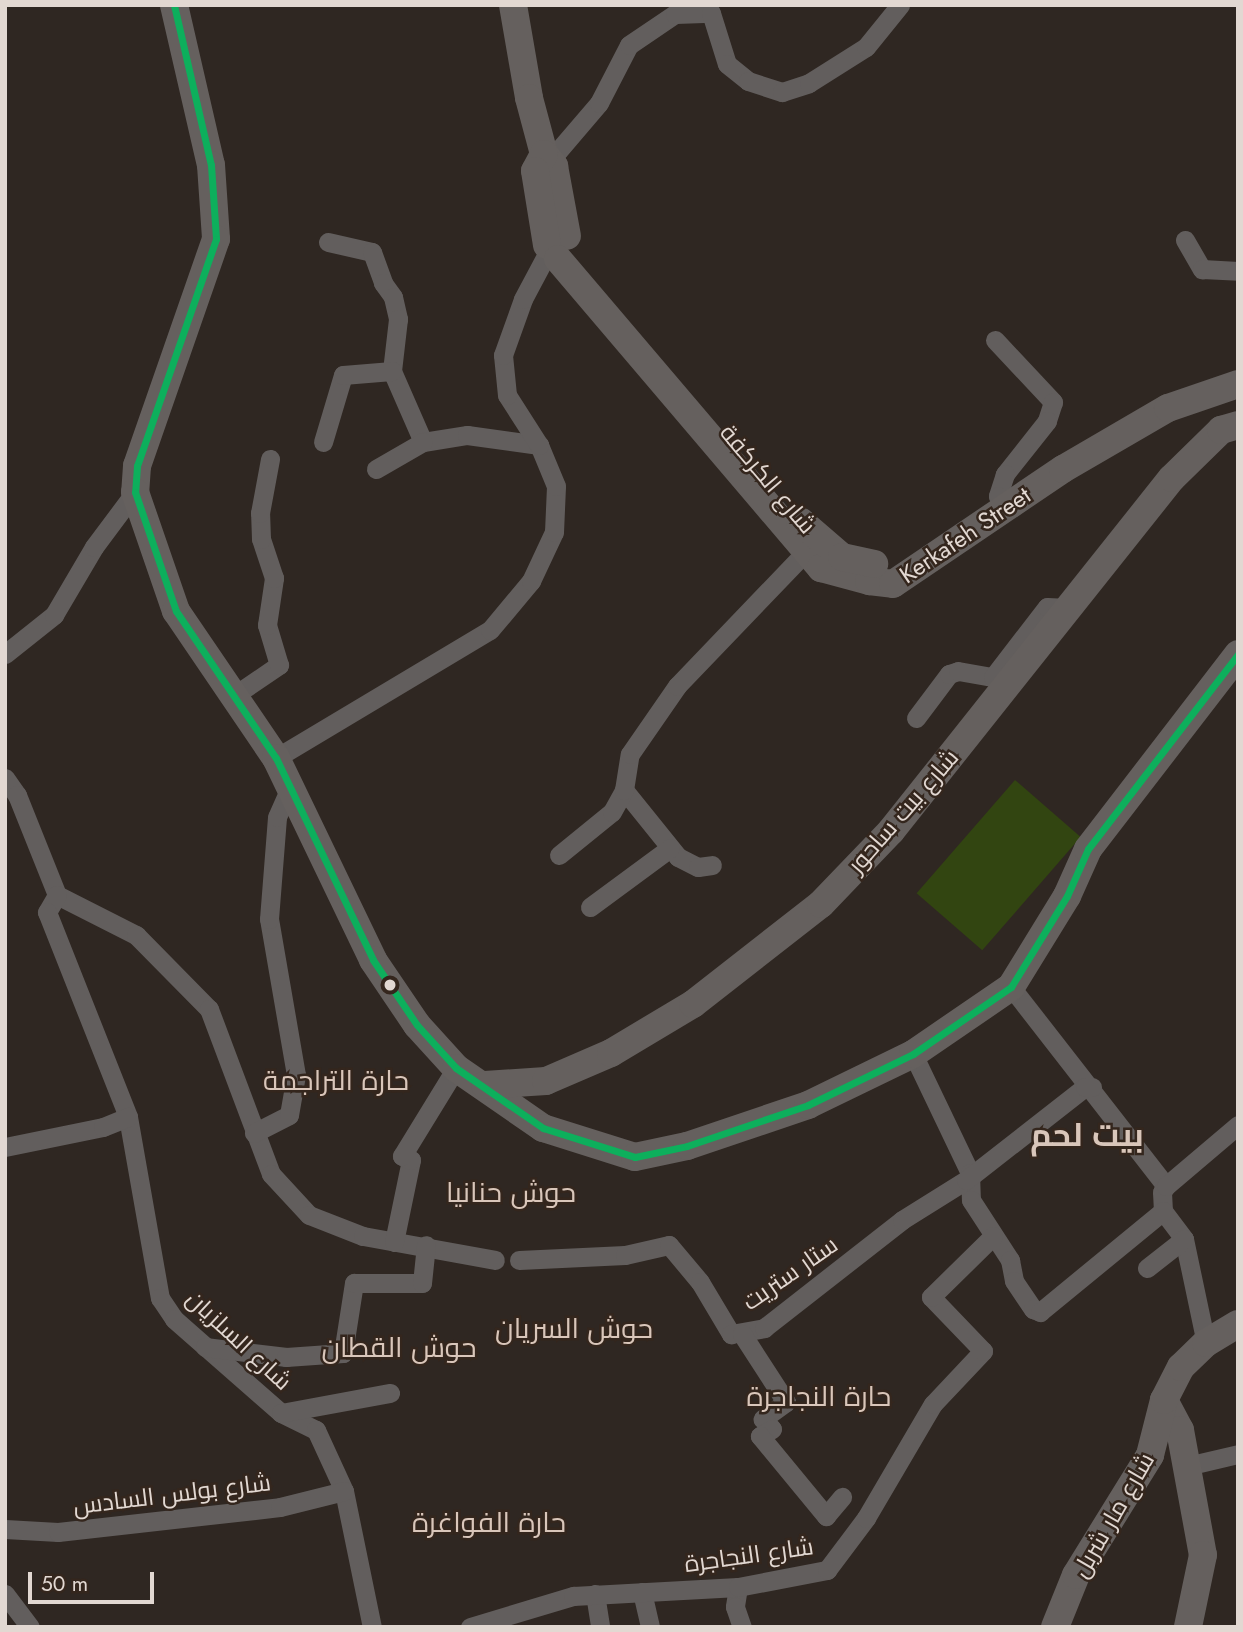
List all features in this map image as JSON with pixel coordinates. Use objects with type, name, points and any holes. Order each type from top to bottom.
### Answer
[{"type":"street","points":[[174,5],[211,165],[216,239],[137,466],[135,492],[176,611],[276,758],[373,960],[417,1025],[456,1068],[485,1085],[543,1128],[635,1157],[687,1146],[808,1105],[913,1054],[1011,987],[1067,896],[1088,849],[1238,654]]},
{"type":"street","points":[[513,5],[544,154],[535,171],[559,247],[780,522],[815,552],[768,590],[657,711],[630,754],[624,790],[599,825],[559,855]]},
{"type":"street","points":[[544,154],[558,150],[599,103],[628,45],[675,13],[711,13],[727,64],[748,81],[782,92],[809,83],[866,47],[900,5]]},
{"type":"street","points":[[1185,240],[1202,269],[1238,271]]},
{"type":"street","points":[[328,242],[372,252],[383,284],[393,297],[398,319],[391,371],[423,442]]},
{"type":"street","points":[[276,758],[490,630],[531,582],[554,532],[556,486],[538,445],[507,395],[503,355],[523,299],[559,247]]},
{"type":"street","name":"شارع الكركفة","points":[[559,247],[790,511],[815,552],[858,563],[890,564],[1001,503],[1178,388],[1238,372]]},
{"type":"street","points":[[995,340],[1053,402],[1047,422],[1005,474],[1001,503]]},
{"type":"street","points":[[323,442],[342,375],[391,371]]},
{"type":"street","name":"Kerkafeh Street","points":[[1001,503],[1168,408],[1238,384]]},
{"type":"street","name":"شارع بيت ساحور","points":[[485,1085],[546,1081],[611,1053],[741,970],[821,904],[891,831],[1172,478],[1221,430],[1238,425]]},
{"type":"street","points":[[376,469],[423,442],[467,435],[538,445]]},
{"type":"street","points":[[232,697],[279,665],[267,625],[274,578],[261,539],[260,513],[270,459]]},
{"type":"street","points":[[5,654],[54,615],[94,547],[135,492]]},
{"type":"street","points":[[768,590],[783,558],[780,522]]},
{"type":"street","points":[[916,718],[949,674],[958,671],[993,677],[1047,607],[1068,608]]},
{"type":"street","points":[[5,778],[17,795],[57,895],[136,936],[209,1009],[271,1174],[309,1215],[363,1236],[495,1259]]},
{"type":"street","points":[[254,1133],[289,1115],[296,1075],[268,919],[277,817],[291,786]]},
{"type":"street","points":[[624,790],[670,848],[688,864],[712,865]]},
{"type":"street","points":[[590,907],[670,848]]},
{"type":"street","name":"شارع السلزيان","points":[[57,895],[47,912],[128,1117],[160,1298],[174,1319],[281,1413],[316,1430],[344,1491],[372,1627]]},
{"type":"street","points":[[1011,987],[1092,1087],[1166,1186]]},
{"type":"street","points":[[913,1054],[970,1173],[971,1200],[1010,1260],[1014,1281],[1033,1309],[1040,1312],[1163,1211]]},
{"type":"street","points":[[394,1242],[411,1160],[402,1156],[456,1068]]},
{"type":"street","points":[[970,1173],[1085,1087],[1092,1087]]},
{"type":"street","points":[[5,1147],[92,1130],[128,1117]]},
{"type":"street","points":[[1206,1343],[1184,1239],[1163,1211],[1162,1192],[1238,1125]]},
{"type":"street","name":"ستار ستريت","points":[[737,1334],[764,1328],[970,1173]]},
{"type":"street","name":"شارع النجاجرة","points":[[470,1627],[573,1596],[738,1587],[827,1570],[866,1518],[933,1404],[983,1351],[931,1297],[993,1236]]},
{"type":"street","points":[[1147,1268],[1184,1239]]},
{"type":"street","points":[[205,1347],[286,1357],[343,1353],[354,1283],[422,1283],[426,1245]]},
{"type":"street","points":[[519,1260],[625,1255],[669,1245],[700,1282],[786,1402],[763,1419],[772,1429],[760,1436],[826,1516],[842,1497]]},
{"type":"street","name":"شارع مار شربل","points":[[1055,1627],[1076,1575],[1150,1455],[1164,1400],[1181,1367],[1206,1343],[1238,1324]]},
{"type":"street","points":[[281,1413],[390,1393]]},
{"type":"street","points":[[1164,1400],[1180,1430],[1203,1555],[1188,1627]]},
{"type":"street","points":[[1187,1466],[1238,1454]]},
{"type":"street","name":"شارع بولس السادس","points":[[5,1529],[58,1532],[280,1507],[344,1491]]},
{"type":"street","points":[[738,1587],[735,1607],[742,1627]]},
{"type":"street","points":[[642,1592],[650,1627]]},
{"type":"street","points":[[5,1594],[30,1627]]},
{"type":"street","points":[[595,1594],[600,1627]]},
{"type":"green space","points":[[1015,780],[1081,837],[982,950],[917,893]]},
{"type":"transit line","points":[[174,5],[211,165],[216,239],[137,466],[135,492],[176,611],[276,758],[373,960],[417,1025],[456,1068],[543,1128],[635,1157],[687,1146],[808,1105],[913,1054],[1011,987],[1067,896],[1088,849],[1238,654]]},
{"type":"district","name":"حارة التراجمة","points":[[336,1081]]},
{"type":"district","name":"بيت لحم","points":[[1087,1135]]},
{"type":"district","name":"حوش حنانيا","points":[[511,1193]]},
{"type":"district","name":"حوش السريان","points":[[574,1329]]},
{"type":"district","name":"حوش القطان","points":[[399,1348]]},
{"type":"district","name":"حارة النجاجرة","points":[[819,1397]]},
{"type":"district","name":"حارة الفواغرة","points":[[489,1523]]}]
